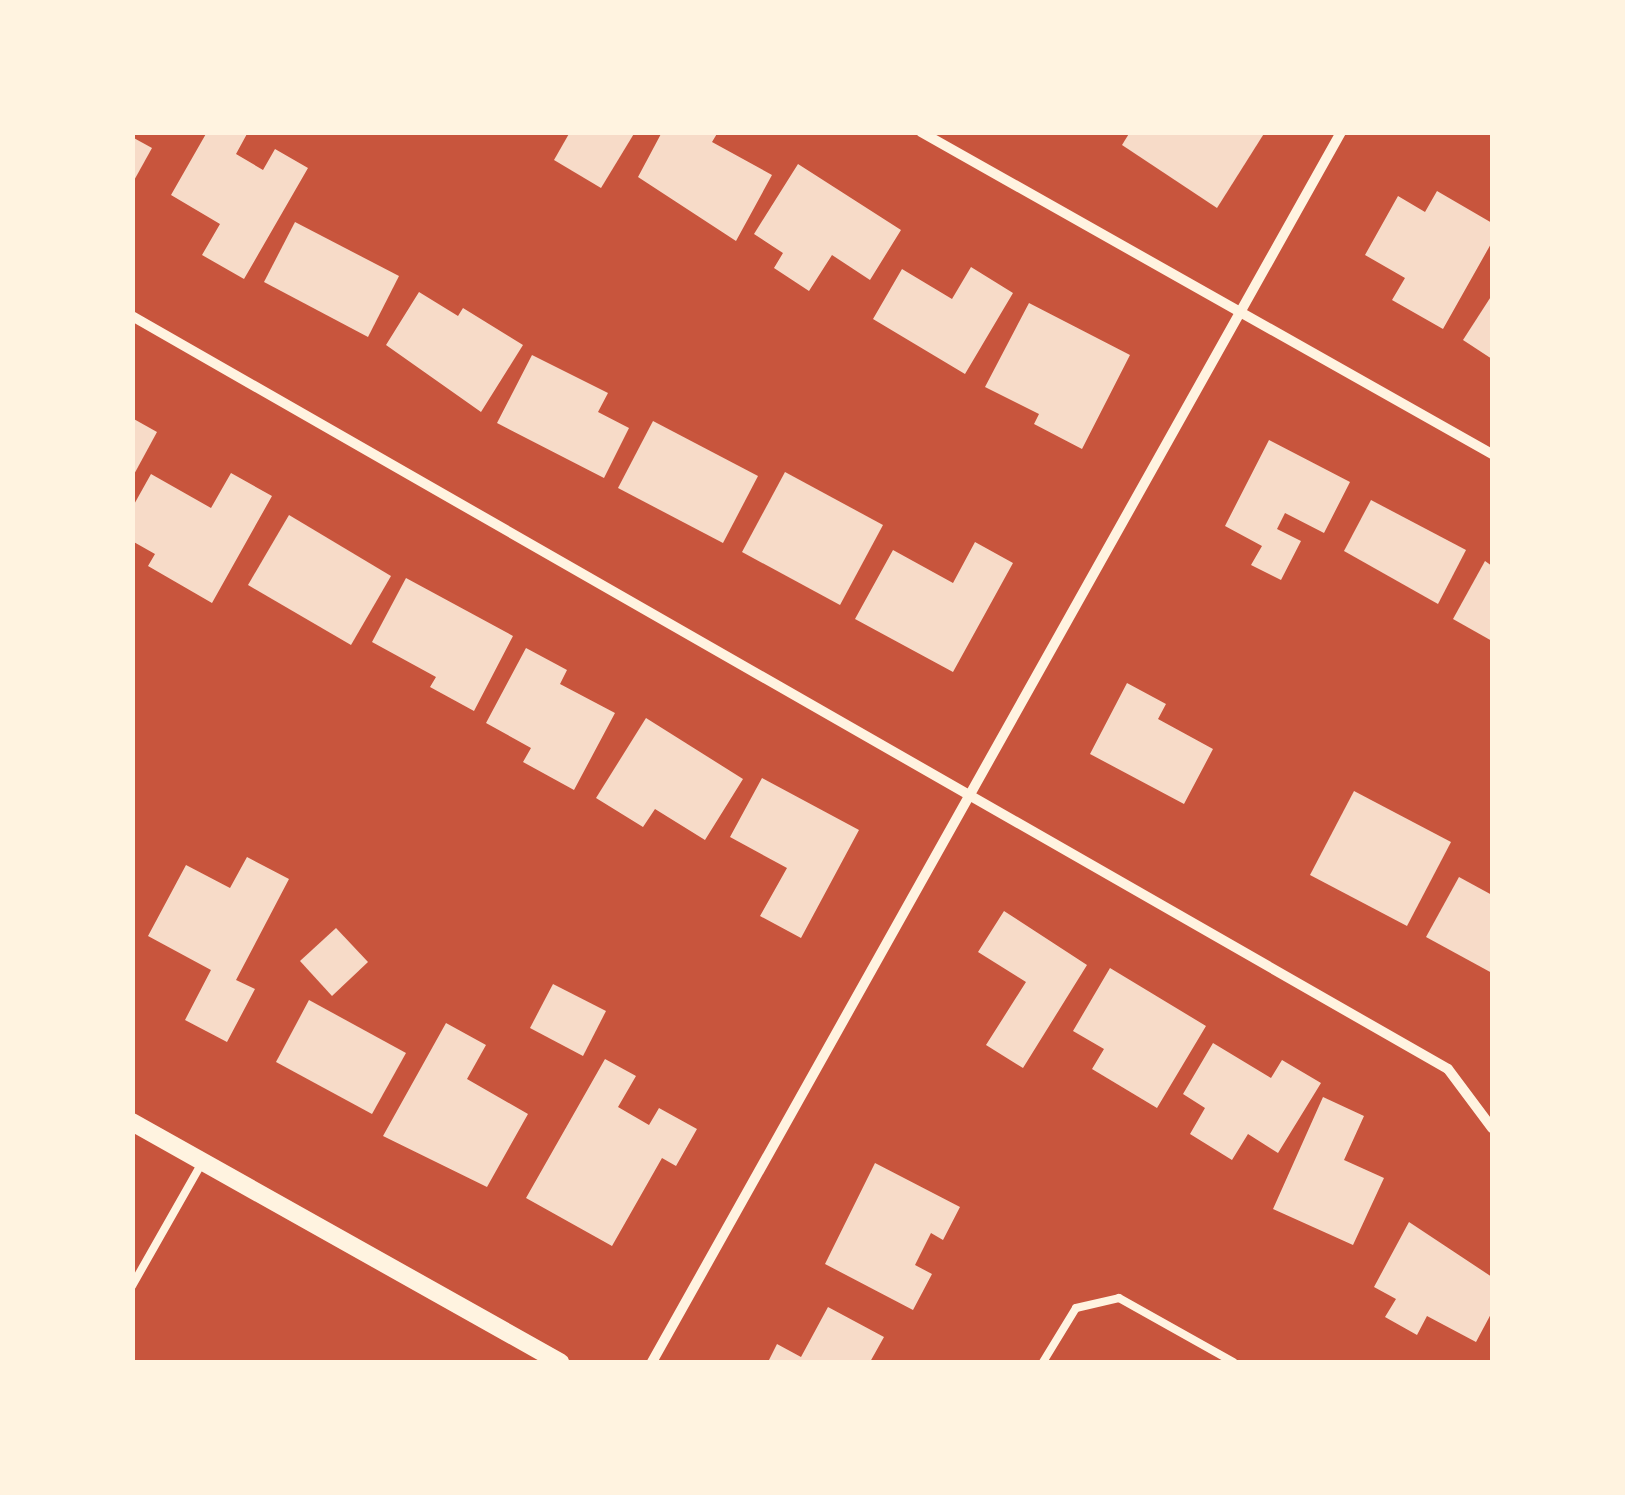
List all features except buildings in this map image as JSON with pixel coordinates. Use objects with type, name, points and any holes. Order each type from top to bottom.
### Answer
[{"type":"street","points":[[921,132],[1492,454]]},
{"type":"street","points":[[652,1362],[1341,132]]},
{"type":"street","points":[[132,316],[970,791],[1448,1069],[1492,1128]]},
{"type":"street","points":[[132,1122],[560,1362]]},
{"type":"lane","points":[[132,1286],[202,1162]]},
{"type":"lane","points":[[1043,1362],[1076,1308],[1120,1298],[1232,1362]]}]
